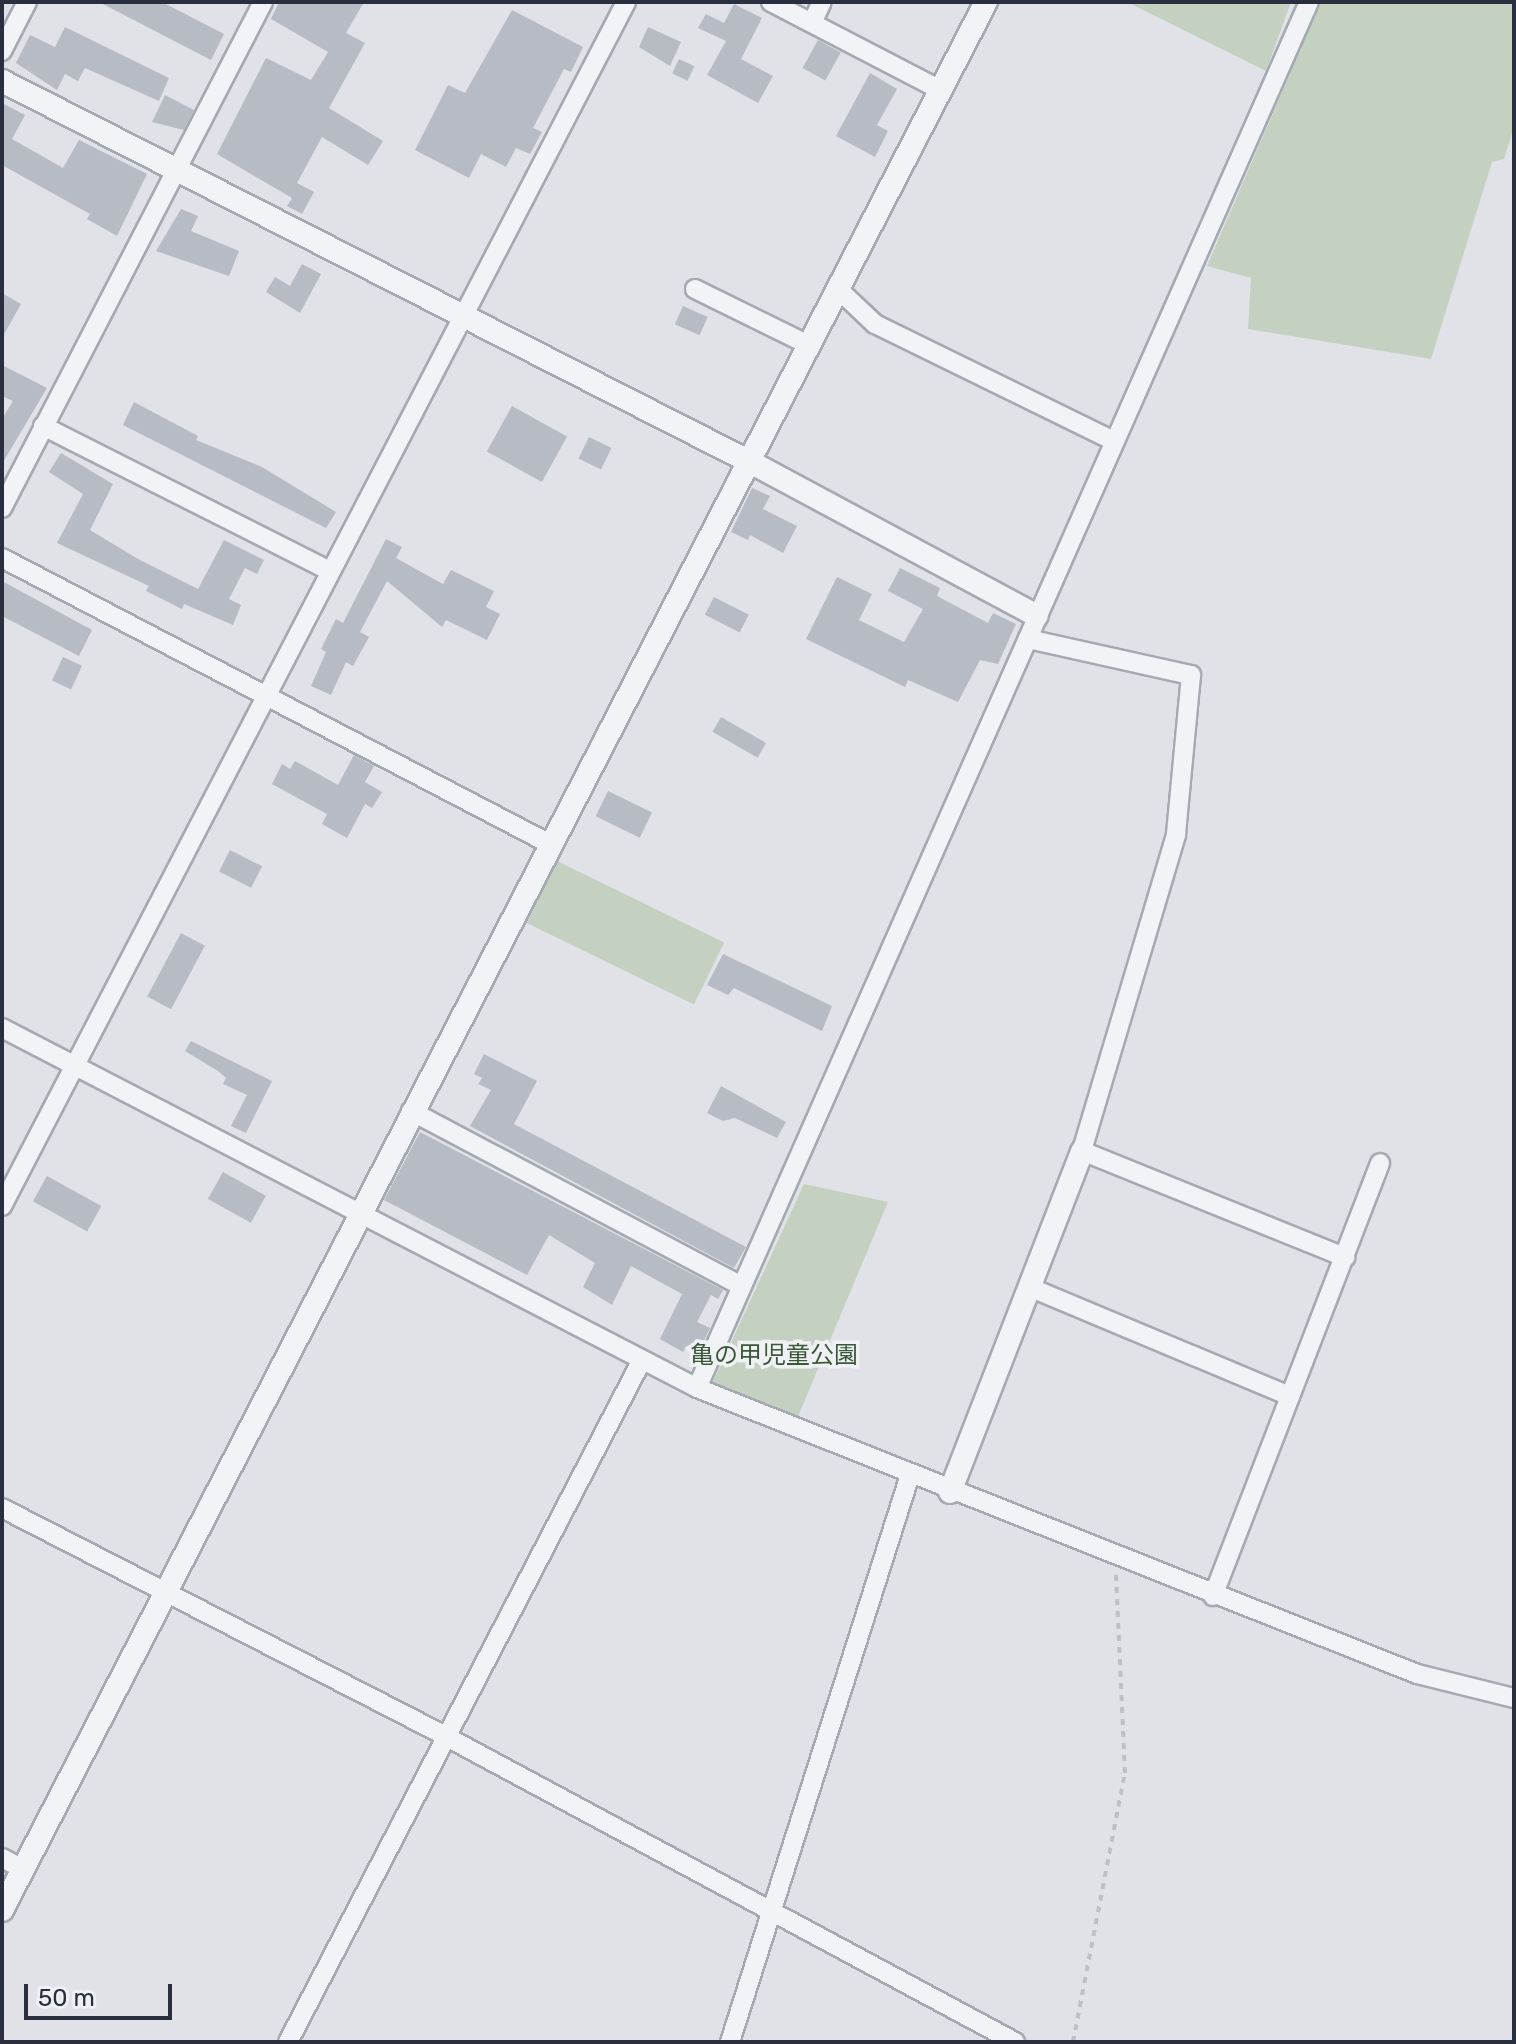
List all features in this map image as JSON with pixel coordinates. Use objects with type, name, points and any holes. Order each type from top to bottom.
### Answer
[{"type":"street","points":[[2,51],[27,2]]},
{"type":"street","points":[[2,508],[263,2]]},
{"type":"street","points":[[4,1195],[626,2]]},
{"type":"street","points":[[771,2],[941,90]]},
{"type":"street","points":[[812,23],[822,2]]},
{"type":"street","points":[[2,1910],[357,1214],[752,463],[986,2]]},
{"type":"street","points":[[697,1388],[1309,2]]},
{"type":"street","points":[[2,81],[175,173],[752,463],[1037,616]]},
{"type":"street","points":[[695,289],[811,346]]},
{"type":"street","points":[[839,290],[875,324],[1114,441]]},
{"type":"street","points":[[43,426],[330,571]]},
{"type":"street","points":[[2,558],[552,845]]},
{"type":"street","points":[[950,1492],[1082,1151],[1176,835],[1191,675],[1028,639]]},
{"type":"street","points":[[2,1028],[641,1362],[697,1388],[950,1492],[1417,1674],[1514,1698]]},
{"type":"street","points":[[411,1111],[742,1286]]},
{"type":"street","points":[[1082,1151],[1345,1257]]},
{"type":"street","points":[[1213,1596],[1380,1163]]},
{"type":"street","points":[[1029,1287],[1290,1396]]},
{"type":"street","points":[[288,2042],[641,1362]]},
{"type":"street","points":[[730,2042],[769,1909],[910,1475]]},
{"type":"street","points":[[2,1508],[445,1736],[1015,2042]]},
{"type":"street","points":[[2,1858],[23,1869]]},
{"type":"path","points":[[1073,2042],[1125,1773],[1115,1557]]},
{"type":"green space","points":[[1127,2],[1291,2],[1266,71]]},
{"type":"green space","points":[[1321,2],[1514,2],[1514,127],[1504,159],[1492,162],[1431,359],[1248,329],[1251,278],[1207,266]]},
{"type":"green space","points":[[557,861],[724,943],[694,1005],[527,923]]},
{"type":"green space","name":"亀の甲児童公園","points":[[804,1184],[888,1202],[797,1419],[712,1384]]},
{"type":"building","points":[[99,2],[162,2],[224,34],[211,60]]},
{"type":"building","points":[[279,2],[364,2],[346,33],[365,43],[329,108],[383,141],[368,165],[322,137],[297,183],[314,192],[302,214],[287,206],[292,198],[217,154],[266,58],[311,80],[328,52],[271,19]]},
{"type":"building","points":[[734,4],[762,18],[741,59],[773,76],[758,103],[707,75],[726,41],[698,28],[706,14],[724,23]]},
{"type":"building","points":[[512,10],[583,47],[571,72],[564,69],[533,128],[542,132],[530,154],[516,148],[506,167],[481,154],[469,178],[415,150],[448,85],[465,93]]},
{"type":"building","points":[[65,27],[169,78],[159,101],[85,68],[78,81],[65,74],[57,90],[16,63],[30,35],[55,47]]},
{"type":"building","points":[[648,27],[681,42],[670,66],[639,47]]},
{"type":"building","points":[[818,40],[841,53],[825,81],[802,68]]},
{"type":"building","points":[[679,59],[694,66],[688,81],[672,74]]},
{"type":"building","points":[[870,73],[897,89],[877,125],[888,131],[875,157],[836,136]]},
{"type":"building","points":[[165,95],[194,110],[184,130],[152,122]]},
{"type":"building","points":[[2,103],[25,115],[12,139],[63,168],[79,140],[147,174],[117,236],[87,219],[90,214],[2,165]]},
{"type":"building","points":[[181,209],[198,216],[191,231],[239,251],[229,276],[156,251]]},
{"type":"building","points":[[302,264],[321,274],[300,313],[266,292],[275,277],[290,286]]},
{"type":"building","points":[[2,293],[21,304],[2,338]]},
{"type":"building","points":[[683,306],[708,317],[700,335],[675,324]]},
{"type":"building","points":[[2,365],[47,388],[2,464],[2,419],[13,401],[2,396]]},
{"type":"building","points":[[134,402],[198,436],[196,440],[262,467],[336,512],[326,528],[123,425]]},
{"type":"building","points":[[512,406],[567,437],[542,482],[487,451]]},
{"type":"building","points":[[589,437],[611,448],[601,470],[578,459]]},
{"type":"building","points":[[61,453],[113,484],[90,530],[138,559],[198,589],[224,540],[264,560],[257,574],[245,568],[229,599],[241,605],[233,625],[184,604],[182,609],[146,591],[149,586],[57,543],[83,494],[49,472]]},
{"type":"building","points":[[752,488],[770,496],[763,509],[797,526],[783,553],[750,535],[748,540],[731,532]]},
{"type":"building","points":[[386,539],[402,547],[396,558],[443,584],[451,570],[494,591],[486,607],[500,614],[487,640],[446,620],[442,627],[387,581],[360,632],[369,637],[353,666],[346,662],[331,695],[311,686],[326,652],[321,649],[336,619],[343,623]]},
{"type":"building","points":[[900,568],[940,588],[937,596],[988,623],[993,613],[1016,624],[998,664],[980,660],[958,702],[908,680],[905,687],[806,639],[837,577],[872,594],[859,620],[904,642],[923,609],[888,591]]},
{"type":"building","points":[[2,581],[92,630],[79,656],[2,616]]},
{"type":"building","points":[[714,597],[749,615],[740,633],[705,615]]},
{"type":"building","points":[[63,657],[82,666],[71,689],[52,681]]},
{"type":"building","points":[[721,717],[766,743],[758,758],[712,732]]},
{"type":"building","points":[[354,755],[374,766],[365,782],[382,792],[372,808],[365,804],[347,838],[322,824],[327,814],[272,784],[282,764],[290,769],[295,761],[338,785]]},
{"type":"building","points":[[608,791],[652,812],[640,838],[596,816]]},
{"type":"building","points":[[230,850],[262,866],[251,888],[219,871]]},
{"type":"building","points":[[181,933],[205,946],[171,1009],[147,997]]},
{"type":"building","points":[[723,954],[832,1006],[822,1031],[734,988],[728,995],[707,985]]},
{"type":"building","points":[[191,1041],[272,1081],[246,1133],[231,1126],[247,1095],[223,1084],[226,1078],[218,1071],[185,1051]]},
{"type":"building","points":[[484,1054],[537,1081],[514,1124],[746,1247],[734,1268],[470,1126],[491,1090],[478,1084],[482,1078],[474,1074]]},
{"type":"building","points":[[721,1086],[786,1122],[777,1138],[735,1118],[723,1121],[707,1113]]},
{"type":"building","points":[[420,1132],[723,1290],[718,1299],[711,1295],[697,1322],[710,1328],[698,1353],[686,1347],[683,1352],[660,1339],[682,1294],[631,1266],[612,1305],[583,1287],[595,1263],[549,1235],[527,1275],[384,1200]]},
{"type":"building","points":[[223,1172],[266,1196],[251,1223],[208,1199]]},
{"type":"building","points":[[47,1176],[101,1206],[87,1231],[33,1201]]}]
